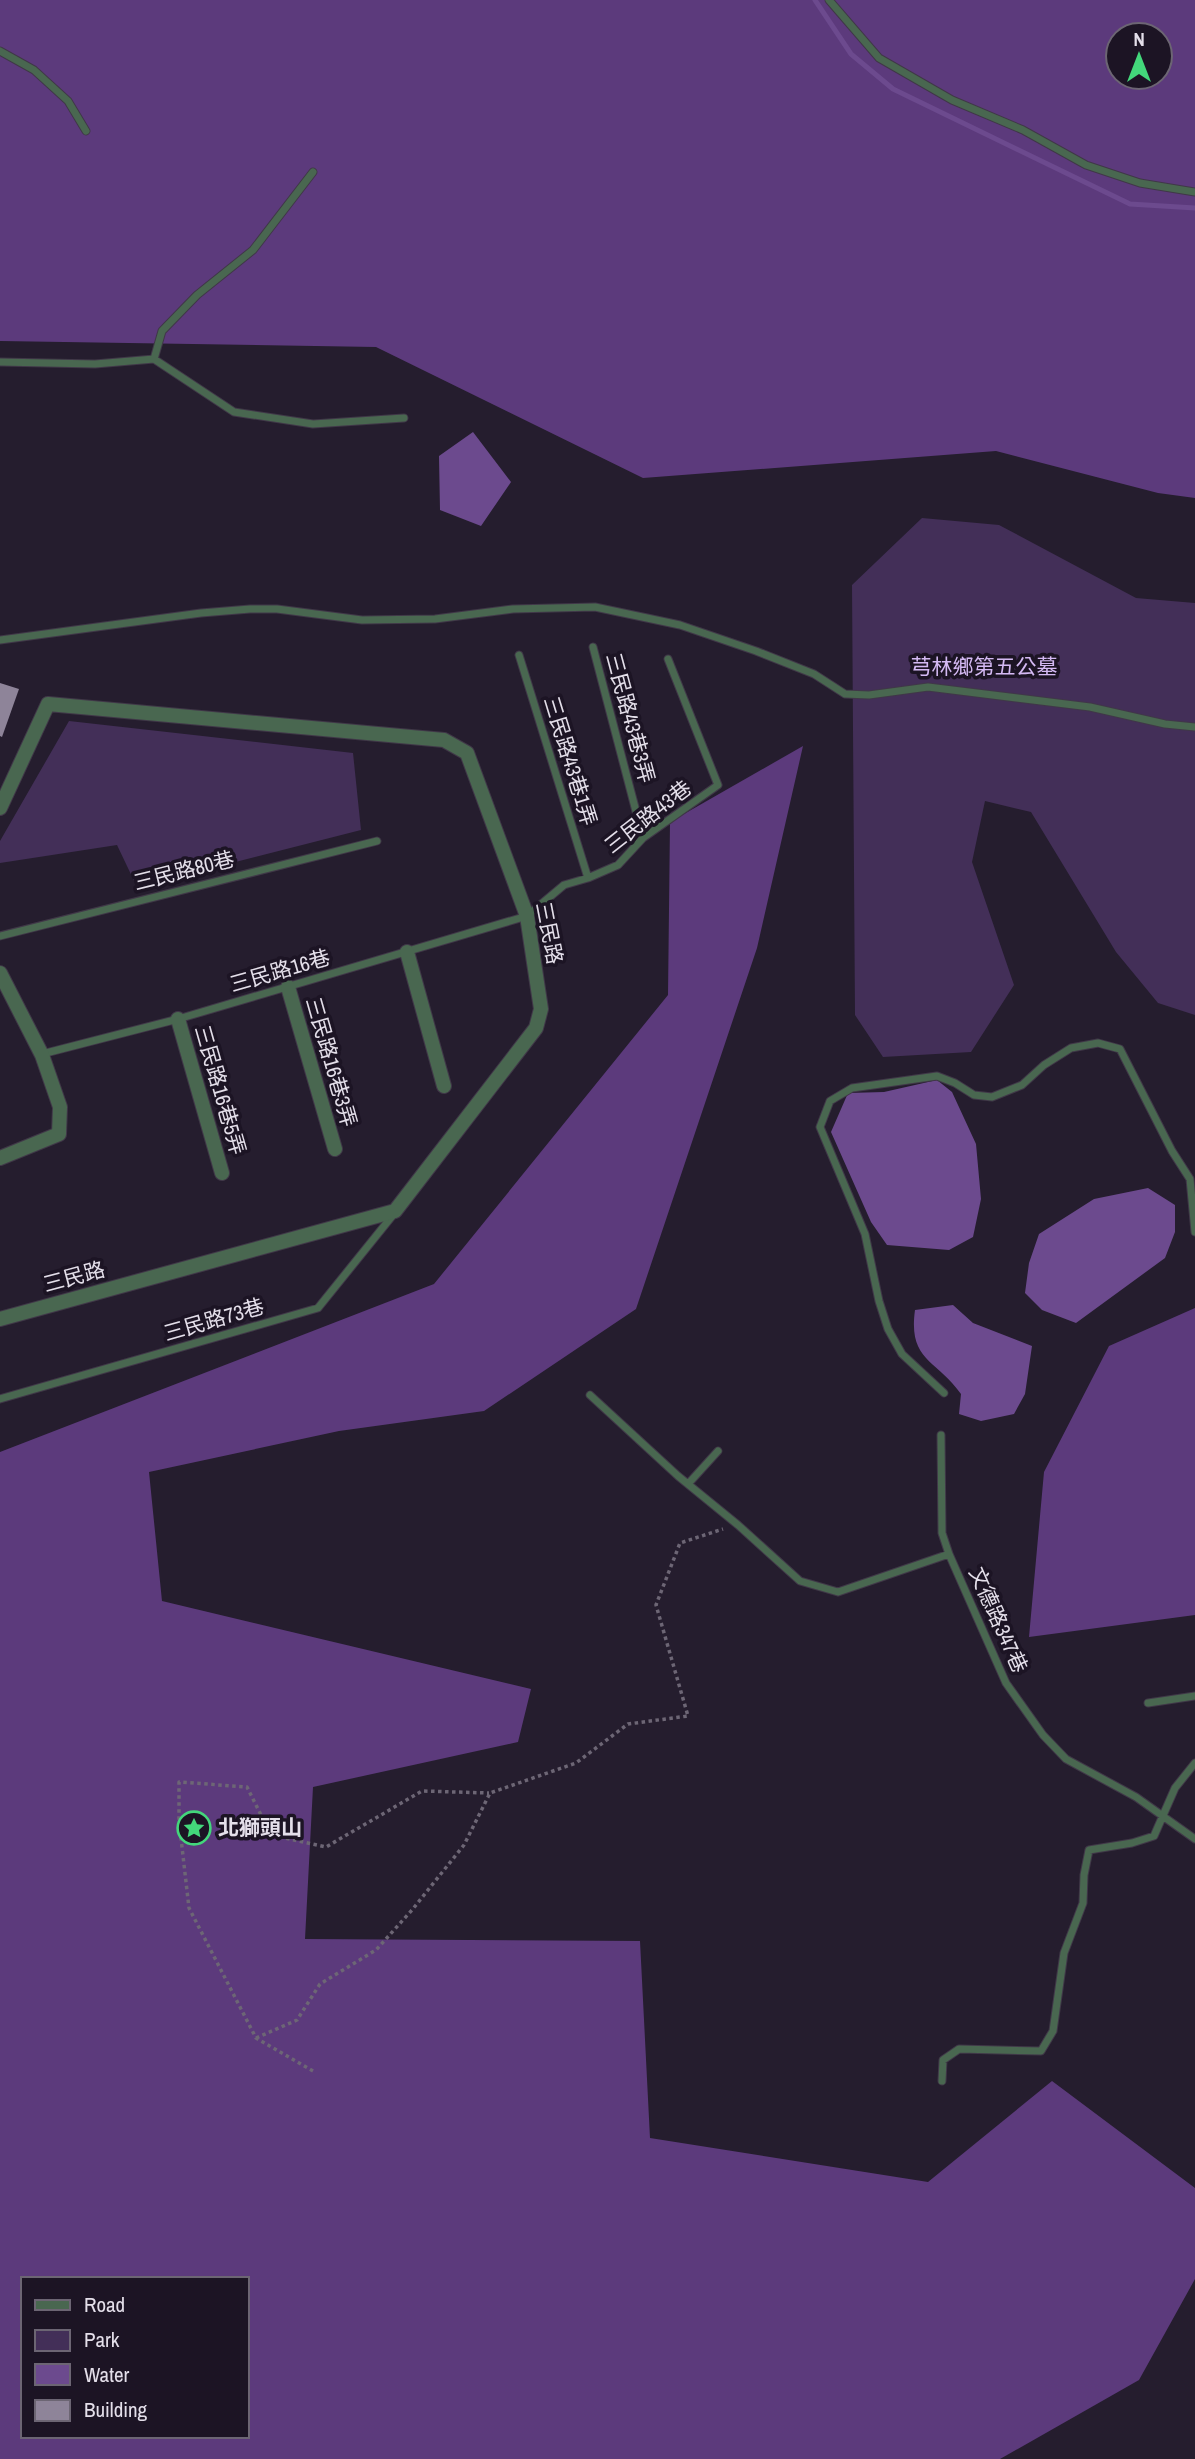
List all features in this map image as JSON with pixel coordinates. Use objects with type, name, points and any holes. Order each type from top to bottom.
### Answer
[{"type":"street","name":"三民路","points":[[0,808],[48,704],[444,740],[467,753],[527,916],[541,1009],[536,1028],[395,1211],[0,1319]]},
{"type":"street","points":[[407,952],[444,1086]]},
{"type":"street","points":[[0,973],[42,1055],[60,1107],[59,1134],[0,1158]]},
{"type":"street","name":"三民路16巷3弄","points":[[288,987],[335,1149]]},
{"type":"street","name":"三民路16巷5弄","points":[[178,1019],[222,1173]]},
{"type":"lane","points":[[829,0],[879,58],[952,100],[1023,130],[1086,164],[1140,183],[1195,192]]},
{"type":"lane","points":[[0,51],[34,70],[68,101],[86,131]]},
{"type":"lane","points":[[154,359],[162,331],[197,295],[253,250],[313,172]]},
{"type":"lane","points":[[0,362],[95,364],[154,359],[234,412],[313,424],[404,418]]},
{"type":"lane","points":[[0,640],[250,609],[277,609],[362,620],[435,618],[513,609],[595,607],[680,625],[756,651],[814,674],[845,694],[869,695],[928,687],[1090,707],[1165,724],[1195,727]]},
{"type":"lane","name":"三民路43巷3弄","points":[[593,647],[643,838]]},
{"type":"lane","name":"三民路43巷1弄","points":[[519,655],[588,878]]},
{"type":"lane","name":"三民路43巷","points":[[527,916],[564,885],[588,878],[618,864],[643,838],[718,785],[668,659]]},
{"type":"lane","name":"三民路80巷","points":[[0,936],[377,841]]},
{"type":"lane","name":"三民路16巷","points":[[42,1055],[178,1019],[527,916]]},
{"type":"lane","points":[[944,1393],[902,1354],[888,1329],[879,1301],[865,1234],[820,1127],[830,1101],[852,1088],[937,1076],[974,1095],[992,1097],[1022,1086],[1044,1065],[1072,1048],[1098,1042],[1120,1049],[1172,1151],[1190,1179],[1195,1231]]},
{"type":"lane","name":"三民路73巷","points":[[0,1399],[318,1308],[395,1211]]},
{"type":"lane","name":"文德路347巷","points":[[590,1395],[800,1581],[838,1592],[949,1554],[1006,1683],[1043,1735],[1066,1759],[1136,1797],[1195,1839]]},
{"type":"lane","points":[[941,1435],[942,1533],[949,1554]]},
{"type":"lane","points":[[688,1484],[718,1451]]},
{"type":"lane","points":[[1149,1703],[1195,1696]]},
{"type":"lane","points":[[942,2081],[943,2060],[959,2049],[1041,2052],[1053,2031],[1064,1953],[1083,1903],[1084,1875],[1089,1850],[1132,1843],[1154,1836],[1175,1788],[1195,1763]]},
{"type":"path","points":[[313,2071],[256,2038],[189,1908],[179,1821],[179,1782],[247,1787],[271,1835],[326,1847],[422,1791],[490,1793],[576,1763],[628,1724],[688,1716],[656,1605],[680,1543],[738,1525]]},
{"type":"path","points":[[256,2038],[296,2020],[320,1984],[376,1950],[464,1845],[490,1793]]},
{"type":"green space","name":"芎林鄉第五公墓","points":[[922,518],[999,525],[1136,598],[1195,603],[1195,1015],[1158,1003],[1116,952],[1031,812],[985,801],[972,862],[1014,985],[971,1052],[883,1057],[855,1015],[852,585]]},
{"type":"green space","points":[[69,721],[353,753],[361,830],[137,887],[117,845],[0,863],[0,841]]},
{"type":"shaded area","points":[[0,0],[1195,0],[1195,498],[1158,493],[996,451],[643,478],[376,347],[0,341]]},
{"type":"shaded area","points":[[803,746],[757,948],[636,1309],[484,1411],[339,1431],[149,1472],[162,1601],[531,1689],[518,1742],[313,1787],[305,1939],[640,1941],[650,2138],[928,2182],[1052,2081],[1195,2188],[1195,2279],[1139,2380],[1000,2459],[0,2459],[0,1452],[434,1284],[668,995],[670,822]]},
{"type":"shaded area","points":[[1195,1308],[1195,1615],[1029,1637],[1044,1472],[1109,1346]]},
{"type":"water","points":[[473,432],[511,482],[481,526],[440,510],[439,456]]},
{"type":"water","points":[[937,1080],[952,1092],[976,1144],[981,1199],[973,1237],[949,1250],[887,1245],[871,1222],[831,1132],[848,1093],[884,1092]]},
{"type":"water","points":[[1148,1188],[1175,1205],[1175,1232],[1165,1258],[1076,1323],[1042,1310],[1025,1293],[1029,1263],[1039,1234],[1094,1199]]},
{"type":"water","points":[[953,1305],[973,1323],[1032,1346],[1025,1394],[1014,1414],[981,1421],[959,1414],[961,1394],[920,1350],[914,1327],[915,1310]]},
{"type":"building","points":[[0,683],[19,689],[2,737],[0,736]]},
{"type":"waterway","points":[[815,0],[851,54],[893,89],[1130,204],[1195,208]]},
{"type":"place","name":"北獅頭山","points":[[194,1828]]}]
